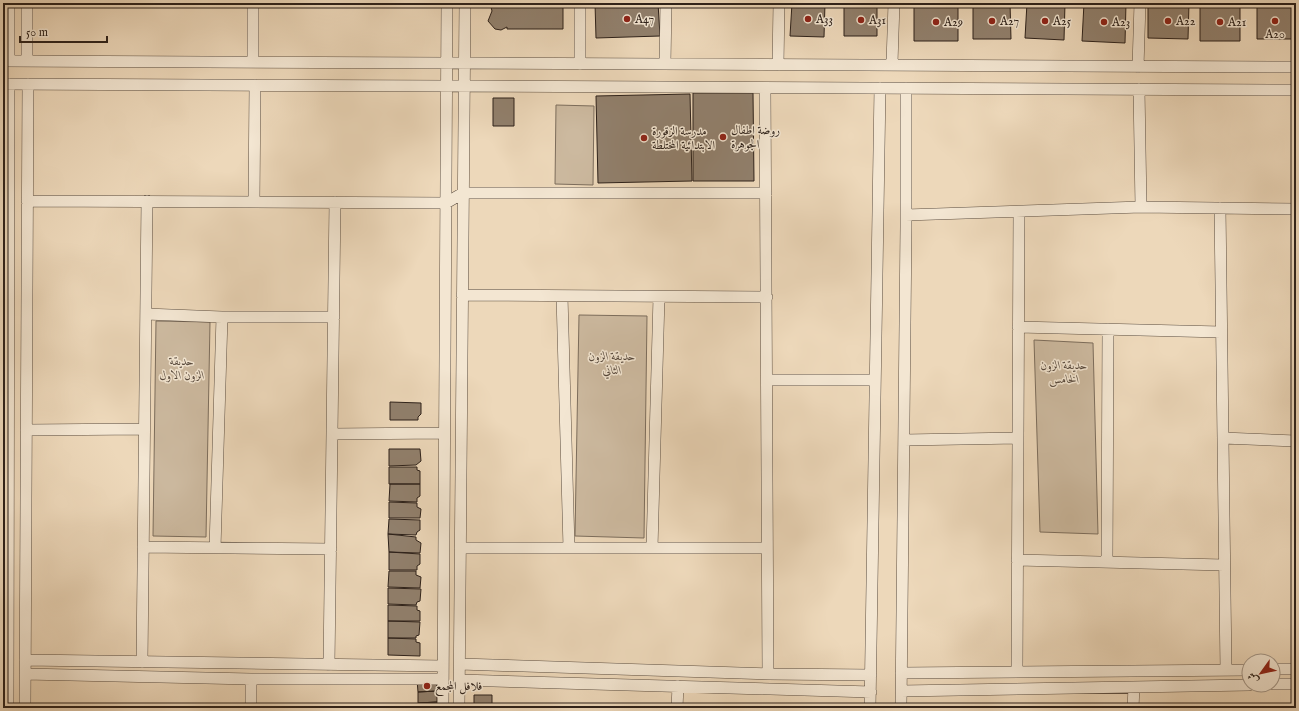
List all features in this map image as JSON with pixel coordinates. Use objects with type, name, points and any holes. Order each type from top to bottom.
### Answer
[{"type":"street","points":[[9,3],[6,61],[1296,67]]},
{"type":"street","points":[[27,3],[27,61]]},
{"type":"street","points":[[253,3],[253,62]]},
{"type":"street","points":[[443,708],[447,3]]},
{"type":"street","points":[[459,708],[465,3]]},
{"type":"street","points":[[580,3],[580,64]]},
{"type":"street","points":[[665,64],[666,3]]},
{"type":"street","points":[[778,65],[779,3]]},
{"type":"street","points":[[892,63],[894,3]]},
{"type":"street","points":[[1138,67],[1140,3]]},
{"type":"street","points":[[8,708],[6,471],[6,84],[1296,90]]},
{"type":"street","points":[[25,708],[28,84]]},
{"type":"street","points":[[254,202],[255,85]]},
{"type":"street","points":[[765,88],[768,674]]},
{"type":"street","points":[[870,708],[880,88]]},
{"type":"street","points":[[901,708],[906,88]]},
{"type":"street","points":[[1139,89],[1141,207]]},
{"type":"street","points":[[27,200],[446,203],[463,193],[766,193]]},
{"type":"street","points":[[142,662],[147,201]]},
{"type":"street","points":[[329,665],[335,202]]},
{"type":"street","points":[[906,215],[1141,207],[1296,209]]},
{"type":"street","points":[[1220,208],[1226,670]]},
{"type":"street","points":[[1017,672],[1019,212]]},
{"type":"street","points":[[462,295],[767,297]]},
{"type":"street","points":[[562,296],[569,548]]},
{"type":"street","points":[[652,548],[659,297]]},
{"type":"street","points":[[146,314],[222,317],[334,318]]},
{"type":"street","points":[[215,548],[222,317]]},
{"type":"street","points":[[1018,327],[1221,332]]},
{"type":"street","points":[[1107,562],[1108,329]]},
{"type":"street","points":[[767,380],[875,380]]},
{"type":"street","points":[[26,430],[144,429]]},
{"type":"street","points":[[332,434],[444,433]]},
{"type":"street","points":[[904,440],[1018,438]]},
{"type":"street","points":[[1223,438],[1296,441]]},
{"type":"street","points":[[143,547],[331,549]]},
{"type":"street","points":[[460,548],[767,548]]},
{"type":"street","points":[[1017,560],[1224,565]]},
{"type":"street","points":[[25,660],[329,665],[443,673]]},
{"type":"street","points":[[1281,669],[1296,669]]},
{"type":"street","points":[[901,673],[1241,670]]},
{"type":"street","points":[[25,674],[251,679],[460,672],[871,675]]},
{"type":"street","points":[[460,672],[678,686],[871,692]]},
{"type":"street","points":[[251,679],[251,708]]},
{"type":"street","points":[[1281,684],[1296,684]]},
{"type":"street","points":[[901,691],[1241,685]]},
{"type":"street","points":[[678,686],[678,708]]},
{"type":"street","points":[[1133,708],[1134,687]]},
{"type":"green space","points":[[556,105],[594,106],[593,185],[555,184]]},
{"type":"green space","name":"حديقة الزون الثاني","points":[[579,315],[647,316],[644,538],[575,536]]},
{"type":"green space","name":"حديقة الزون الاول","points":[[156,321],[210,322],[206,537],[153,536]]},
{"type":"green space","name":"حديقة الزون الخامس","points":[[1034,340],[1093,343],[1098,534],[1040,532]]},
{"type":"building","points":[[490,3],[563,3],[563,29],[507,29],[507,27],[501,30],[495,29],[488,21],[492,11]]},
{"type":"building","name":"A47","points":[[595,3],[658,3],[660,36],[596,38]]},
{"type":"building","points":[[726,3],[762,3],[762,6],[726,5]]},
{"type":"building","name":"A33","points":[[792,3],[825,3],[824,37],[790,36]]},
{"type":"building","name":"A31","points":[[844,3],[877,3],[877,36],[844,36]]},
{"type":"building","name":"A29","points":[[914,3],[958,3],[958,41],[914,41]]},
{"type":"building","name":"A27","points":[[973,3],[1010,3],[1011,39],[973,39]]},
{"type":"building","name":"A25","points":[[1027,3],[1065,3],[1064,40],[1025,38]]},
{"type":"building","name":"A23","points":[[1084,3],[1126,3],[1125,43],[1082,41]]},
{"type":"building","name":"A22","points":[[1148,3],[1189,3],[1188,39],[1148,38]]},
{"type":"building","name":"A21","points":[[1200,3],[1240,3],[1240,41],[1200,41]]},
{"type":"building","name":"A20","points":[[1257,3],[1293,3],[1293,39],[1257,39]]},
{"type":"building","name":"روضة اطفال الجوهرة","points":[[693,93],[753,93],[754,181],[693,181]]},
{"type":"building","name":"مدرسة الزقورة الابتدائية المختلطة","points":[[690,94],[692,181],[598,183],[596,96]]},
{"type":"building","points":[[493,98],[514,98],[514,126],[493,126]]},
{"type":"building","points":[[390,402],[421,403],[421,414],[418,417],[418,420],[390,420]]},
{"type":"building","points":[[389,449],[420,449],[421,461],[416,465],[389,466]]},
{"type":"building","points":[[389,467],[417,467],[417,470],[420,471],[420,484],[389,484]]},
{"type":"building","points":[[390,484],[420,484],[420,496],[417,498],[417,502],[389,501]]},
{"type":"building","points":[[389,502],[417,503],[417,507],[421,509],[420,518],[389,518]]},
{"type":"building","points":[[389,519],[420,520],[420,530],[416,535],[388,534]]},
{"type":"building","points":[[388,534],[416,537],[416,540],[421,543],[420,553],[389,552]]},
{"type":"building","points":[[389,552],[420,554],[420,564],[417,566],[417,570],[389,570]]},
{"type":"building","points":[[389,571],[416,571],[416,575],[421,577],[420,588],[388,587]]},
{"type":"building","points":[[388,588],[421,589],[420,601],[417,602],[416,605],[388,604]]},
{"type":"building","points":[[388,605],[417,606],[417,610],[420,611],[420,621],[388,621]]},
{"type":"building","points":[[388,621],[420,622],[419,635],[416,636],[416,638],[388,638]]},
{"type":"building","points":[[388,638],[416,639],[416,642],[420,643],[420,656],[388,655]]},
{"type":"building","name":"فلافل المجمع","points":[[417,680],[436,680],[437,691],[418,692]]},
{"type":"building","points":[[437,691],[437,702],[418,703],[418,692]]},
{"type":"building","points":[[474,695],[492,695],[492,708],[474,708]]},
{"type":"building","points":[[437,702],[437,708],[418,708],[418,703]]},
{"type":"place","name":"A47","points":[[627,19]]},
{"type":"place","name":"A33","points":[[808,19]]},
{"type":"place","name":"A31","points":[[861,20]]},
{"type":"place","name":"A27","points":[[992,21]]},
{"type":"place","name":"A25","points":[[1045,21]]},
{"type":"place","name":"A22","points":[[1168,21]]},
{"type":"place","name":"A20","points":[[1275,21]]},
{"type":"place","name":"A29","points":[[936,22]]},
{"type":"place","name":"A23","points":[[1104,22]]},
{"type":"place","name":"A21","points":[[1220,22]]},
{"type":"place","name":"روضة اطفال الجوهرة","points":[[723,137]]},
{"type":"place","name":"مدرسة الزقورة الابتدائية المختلطة","points":[[644,138]]},
{"type":"place","name":"فلافل المجمع","points":[[427,686]]}]
